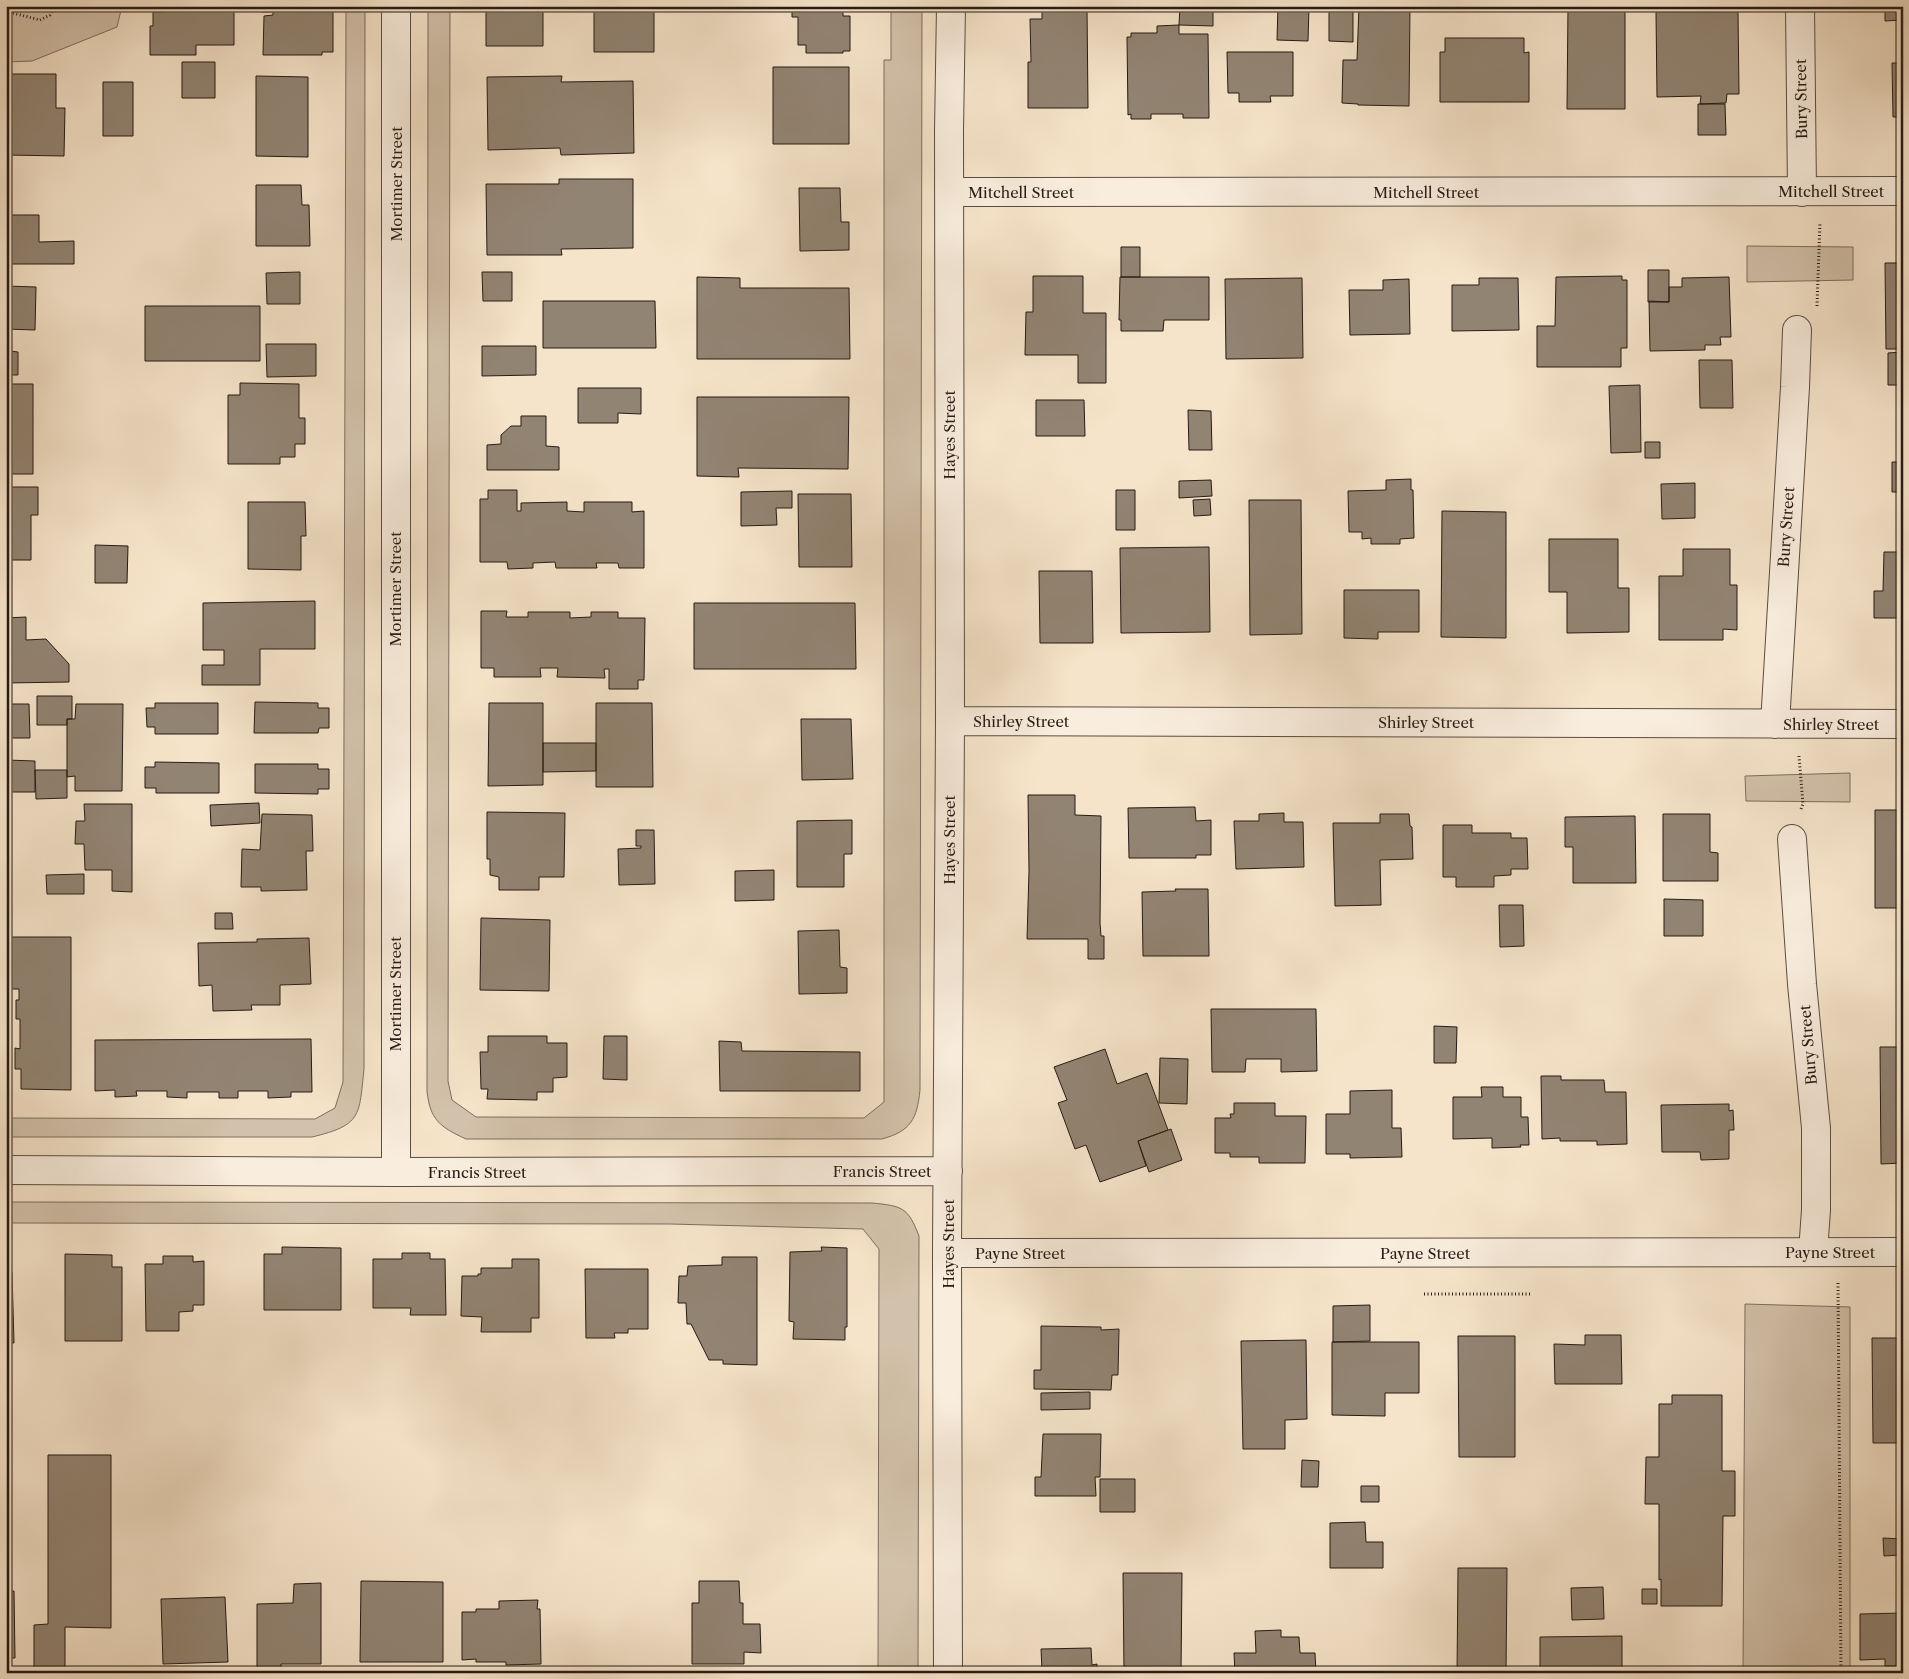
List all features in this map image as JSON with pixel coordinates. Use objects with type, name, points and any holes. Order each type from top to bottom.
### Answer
[{"type":"street","name":"Mortimer Street","points":[[396,6],[396,1172]]},
{"type":"street","name":"Hayes Street","points":[[948,1673],[947,1253],[951,6]]},
{"type":"street","name":"Bury Street","points":[[1800,6],[1802,192]]},
{"type":"street","name":"Mitchell Street","points":[[949,192],[1903,191]]},
{"type":"street","name":"Bury Street","points":[[1775,724],[1796,387],[1797,330]]},
{"type":"street","name":"Shirley Street","points":[[950,721],[1903,724]]},
{"type":"street","name":"Bury Street","points":[[1792,839],[1802,984],[1816,1128],[1816,1210],[1826,1252]]},
{"type":"street","name":"Francis Street","points":[[6,1170],[396,1172],[948,1171]]},
{"type":"street","name":"Payne Street","points":[[947,1253],[1903,1252]]},
{"type":"path","points":[[6,14],[13,12],[40,20],[50,15],[55,6]]},
{"type":"path","points":[[1797,330],[1818,305],[1820,218],[1802,192]]},
{"type":"path","points":[[1775,724],[1798,750],[1803,804],[1792,839]]},
{"type":"path","points":[[1826,1252],[1841,1673]]},
{"type":"path","points":[[1424,1294],[1530,1294]]},
{"type":"shaded area","points":[[6,6],[122,6],[117,27],[32,61],[6,62]]},
{"type":"shaded area","points":[[346,6],[365,6],[364,1069],[359,1108],[349,1123],[341,1128],[312,1137],[6,1137],[6,1118],[315,1119],[335,1108],[343,1082]]},
{"type":"shaded area","points":[[428,6],[450,6],[448,1081],[452,1100],[476,1117],[864,1118],[884,1102],[884,60],[891,60],[891,6],[922,6],[920,1090],[917,1109],[911,1122],[906,1128],[892,1136],[882,1139],[466,1139],[443,1126],[434,1116],[431,1109],[427,1091]]},
{"type":"shaded area","points":[[1747,246],[1853,247],[1853,280],[1747,282]]},
{"type":"shaded area","points":[[1850,773],[1850,802],[1746,801],[1745,776]]},
{"type":"shaded area","points":[[6,1202],[872,1203],[890,1205],[903,1210],[911,1219],[919,1236],[918,1673],[878,1673],[879,1249],[863,1229],[670,1224],[6,1223]]},
{"type":"shaded area","points":[[1745,1304],[1850,1307],[1850,1673],[1743,1673]]},
{"type":"building","points":[[163,6],[234,6],[234,45],[196,45],[196,55],[150,55],[150,26],[153,26],[153,12],[163,12]]},
{"type":"building","points":[[261,6],[333,6],[333,52],[322,52],[322,55],[263,55],[264,16],[273,15],[273,12],[261,12]]},
{"type":"building","points":[[486,6],[543,6],[543,46],[486,46]]},
{"type":"building","points":[[594,6],[654,6],[654,52],[594,52]]},
{"type":"building","points":[[792,6],[843,6],[843,16],[850,16],[850,51],[843,51],[843,53],[806,53],[806,45],[798,45],[798,17],[792,17]]},
{"type":"building","points":[[1042,6],[1087,6],[1088,108],[1028,108],[1028,62],[1031,62],[1030,19],[1042,19]]},
{"type":"building","points":[[1180,6],[1213,6],[1213,26],[1179,25]]},
{"type":"building","points":[[1278,6],[1309,6],[1308,41],[1277,40]]},
{"type":"building","points":[[1329,6],[1353,6],[1353,42],[1329,41]]},
{"type":"building","points":[[1359,6],[1410,6],[1409,106],[1342,103],[1343,60],[1357,60]]},
{"type":"building","points":[[1568,6],[1625,6],[1625,109],[1567,109]]},
{"type":"building","points":[[1885,6],[1903,6],[1903,20],[1885,21]]},
{"type":"building","points":[[1656,12],[1738,12],[1739,94],[1727,94],[1726,103],[1700,104],[1701,96],[1657,97]]},
{"type":"building","points":[[1179,25],[1179,34],[1208,34],[1209,118],[1183,118],[1183,114],[1151,114],[1151,119],[1131,119],[1131,114],[1128,115],[1127,37],[1131,37],[1131,33],[1157,33],[1157,26]]},
{"type":"building","points":[[1445,38],[1524,38],[1524,53],[1529,52],[1529,102],[1440,102],[1440,52],[1445,52]]},
{"type":"building","points":[[1227,52],[1293,52],[1293,96],[1270,96],[1271,102],[1239,102],[1239,93],[1228,93]]},
{"type":"building","points":[[182,62],[215,62],[215,98],[182,98]]},
{"type":"building","points":[[1892,63],[1903,63],[1903,117],[1893,117]]},
{"type":"building","points":[[773,67],[849,67],[849,144],[773,144]]},
{"type":"building","points":[[6,74],[56,74],[56,108],[65,108],[64,156],[7,155]]},
{"type":"building","points":[[256,76],[308,77],[308,157],[256,156]]},
{"type":"building","points":[[562,76],[561,82],[633,81],[634,153],[561,155],[560,148],[488,150],[487,77]]},
{"type":"building","points":[[103,82],[133,82],[133,136],[103,136]]},
{"type":"building","points":[[1698,104],[1725,104],[1726,135],[1698,135]]},
{"type":"building","points":[[6,177],[9,177],[9,215],[39,215],[39,242],[74,241],[74,264],[6,264]]},
{"type":"building","points":[[559,179],[633,179],[633,248],[561,249],[562,255],[487,255],[486,184],[559,184]]},
{"type":"building","points":[[256,185],[301,185],[302,205],[309,205],[310,246],[256,246]]},
{"type":"building","points":[[799,188],[840,188],[841,222],[849,222],[849,250],[800,251]]},
{"type":"building","points":[[1121,247],[1140,247],[1140,277],[1121,277]]},
{"type":"building","points":[[1885,263],[1903,263],[1903,349],[1886,349]]},
{"type":"building","points":[[1648,270],[1669,270],[1669,302],[1648,302]]},
{"type":"building","points":[[300,272],[300,304],[267,304],[266,273]]},
{"type":"building","points":[[482,272],[512,272],[512,301],[483,301]]},
{"type":"building","points":[[1033,276],[1083,276],[1083,313],[1106,313],[1106,383],[1078,383],[1078,355],[1025,355],[1026,312],[1033,312]]},
{"type":"building","points":[[1622,276],[1622,280],[1627,280],[1627,348],[1621,348],[1621,367],[1537,367],[1537,326],[1555,326],[1556,277]]},
{"type":"building","points":[[697,277],[740,278],[740,288],[849,288],[850,359],[697,359]]},
{"type":"building","points":[[1120,277],[1209,277],[1209,320],[1164,320],[1163,331],[1121,331],[1121,320],[1119,320]]},
{"type":"building","points":[[1729,277],[1731,337],[1720,337],[1721,345],[1705,345],[1705,350],[1650,351],[1649,301],[1669,302],[1669,287],[1682,287],[1682,278]]},
{"type":"building","points":[[1302,278],[1303,358],[1226,359],[1225,279]]},
{"type":"building","points":[[1479,278],[1518,278],[1519,330],[1452,331],[1452,285],[1479,285]]},
{"type":"building","points":[[1409,279],[1410,334],[1350,335],[1349,290],[1383,290],[1383,280]]},
{"type":"building","points":[[6,286],[36,287],[35,330],[6,329]]},
{"type":"building","points":[[543,301],[655,301],[656,348],[543,348]]},
{"type":"building","points":[[145,306],[260,306],[260,361],[145,361]]},
{"type":"building","points":[[6,335],[10,335],[10,351],[18,352],[18,375],[6,375]]},
{"type":"building","points":[[266,344],[316,344],[316,376],[267,377]]},
{"type":"building","points":[[482,346],[536,346],[536,375],[482,376]]},
{"type":"building","points":[[1903,352],[1903,385],[1888,385],[1888,353]]},
{"type":"building","points":[[1699,360],[1732,360],[1733,408],[1700,408]]},
{"type":"building","points":[[240,383],[299,384],[299,418],[305,418],[305,444],[295,444],[295,457],[280,457],[280,464],[228,464],[228,395],[240,395]]},
{"type":"building","points":[[6,384],[33,384],[33,474],[6,474]]},
{"type":"building","points":[[1640,385],[1641,452],[1611,453],[1609,386]]},
{"type":"building","points":[[578,388],[641,388],[641,414],[618,413],[618,423],[578,423]]},
{"type":"building","points":[[697,397],[849,397],[848,469],[738,468],[739,477],[697,476]]},
{"type":"building","points":[[1036,400],[1084,400],[1085,436],[1036,436]]},
{"type":"building","points":[[1188,410],[1211,411],[1212,450],[1189,450]]},
{"type":"building","points":[[521,416],[546,416],[546,446],[559,447],[559,470],[487,470],[487,445],[501,444],[501,435],[511,426],[521,426]]},
{"type":"building","points":[[1645,442],[1660,442],[1660,458],[1645,458]]},
{"type":"building","points":[[1892,462],[1903,462],[1903,492],[1892,492]]},
{"type":"building","points":[[1411,479],[1414,538],[1400,539],[1400,544],[1371,544],[1371,538],[1362,539],[1362,532],[1349,532],[1348,491],[1386,490],[1386,480]]},
{"type":"building","points":[[1211,480],[1212,496],[1179,498],[1179,481]]},
{"type":"building","points":[[1695,483],[1695,518],[1662,519],[1661,484]]},
{"type":"building","points":[[6,487],[38,487],[38,515],[31,515],[31,560],[6,560]]},
{"type":"building","points":[[488,490],[517,490],[517,511],[521,511],[521,503],[567,502],[567,511],[584,512],[584,502],[632,502],[632,512],[644,511],[644,568],[619,568],[618,563],[596,563],[597,568],[556,568],[555,562],[533,563],[533,568],[508,569],[507,562],[480,562],[480,499],[488,499]]},
{"type":"building","points":[[1116,490],[1135,490],[1135,530],[1116,530]]},
{"type":"building","points":[[792,491],[792,508],[776,508],[777,525],[741,526],[741,492]]},
{"type":"building","points":[[798,494],[851,494],[852,567],[799,567]]},
{"type":"building","points":[[1210,499],[1211,515],[1194,516],[1193,500]]},
{"type":"building","points":[[1249,500],[1301,500],[1302,634],[1250,635]]},
{"type":"building","points":[[248,502],[305,502],[306,536],[301,536],[301,570],[248,569]]},
{"type":"building","points":[[1442,511],[1506,512],[1506,638],[1441,637]]},
{"type":"building","points":[[1549,539],[1618,539],[1618,588],[1629,588],[1629,632],[1567,633],[1567,592],[1549,592]]},
{"type":"building","points":[[95,545],[128,546],[127,583],[95,583]]},
{"type":"building","points":[[1209,547],[1210,632],[1121,633],[1120,548]]},
{"type":"building","points":[[1683,549],[1730,549],[1730,585],[1737,585],[1737,630],[1723,629],[1723,640],[1659,640],[1659,576],[1683,576]]},
{"type":"building","points":[[1884,552],[1903,552],[1903,618],[1874,618],[1874,591],[1883,591]]},
{"type":"building","points":[[1039,571],[1092,571],[1093,643],[1040,643]]},
{"type":"building","points":[[1344,590],[1419,590],[1419,632],[1378,632],[1378,639],[1344,638]]},
{"type":"building","points":[[315,601],[315,649],[260,649],[260,685],[202,685],[202,665],[224,665],[224,650],[203,650],[203,603]]},
{"type":"building","points":[[694,603],[855,603],[856,669],[694,669]]},
{"type":"building","points":[[481,611],[507,611],[506,617],[528,617],[528,612],[570,612],[570,618],[591,617],[591,612],[618,612],[618,618],[645,618],[644,680],[638,680],[638,689],[609,689],[609,669],[604,669],[605,678],[557,677],[558,668],[540,668],[541,677],[494,677],[494,668],[481,668]]},
{"type":"building","points":[[26,617],[26,640],[46,639],[69,664],[69,682],[6,683],[6,618]]},
{"type":"building","points":[[37,696],[72,696],[72,719],[67,719],[67,725],[37,725]]},
{"type":"building","points":[[255,702],[318,703],[318,708],[329,708],[329,728],[319,728],[318,733],[254,733]]},
{"type":"building","points":[[155,703],[218,703],[218,734],[155,734],[155,727],[147,727],[146,708],[155,708]]},
{"type":"building","points":[[489,703],[543,703],[543,785],[488,786]]},
{"type":"building","points":[[596,703],[652,703],[653,787],[596,787]]},
{"type":"building","points":[[6,704],[29,704],[30,738],[6,738]]},
{"type":"building","points":[[76,704],[123,704],[122,791],[75,791],[75,776],[67,777],[67,719],[75,719]]},
{"type":"building","points":[[801,719],[851,719],[853,779],[802,780]]},
{"type":"building","points":[[543,743],[596,743],[596,771],[543,772]]},
{"type":"building","points":[[6,760],[35,761],[35,792],[6,792]]},
{"type":"building","points":[[155,762],[219,763],[219,793],[156,793],[156,788],[145,788],[145,767],[155,767]]},
{"type":"building","points":[[255,764],[318,764],[318,769],[329,769],[329,789],[318,789],[318,794],[255,793]]},
{"type":"building","points":[[35,770],[67,770],[67,798],[36,799]]},
{"type":"building","points":[[1028,795],[1075,795],[1075,815],[1101,816],[1100,923],[1101,936],[1104,936],[1104,959],[1088,959],[1088,939],[1027,939],[1029,871]]},
{"type":"building","points":[[259,803],[260,823],[211,826],[210,805]]},
{"type":"building","points":[[84,804],[132,804],[132,892],[112,891],[112,870],[85,870],[84,844],[75,844],[76,821],[85,821]]},
{"type":"building","points":[[1195,807],[1196,821],[1211,820],[1211,855],[1196,855],[1196,858],[1129,858],[1128,808]]},
{"type":"building","points":[[1875,810],[1903,810],[1903,908],[1875,908]]},
{"type":"building","points":[[487,812],[565,813],[564,877],[539,877],[539,890],[499,890],[499,877],[490,875],[490,859],[487,859]]},
{"type":"building","points":[[1284,813],[1284,822],[1303,822],[1304,867],[1236,869],[1234,821],[1259,821],[1259,814]]},
{"type":"building","points":[[262,814],[312,815],[313,851],[306,851],[307,890],[261,891],[261,887],[241,887],[242,849],[260,850]]},
{"type":"building","points":[[1380,814],[1409,814],[1410,826],[1412,827],[1413,859],[1380,860],[1381,905],[1335,906],[1333,823],[1380,823]]},
{"type":"building","points":[[1663,814],[1710,814],[1710,852],[1718,853],[1718,881],[1663,881]]},
{"type":"building","points":[[1635,816],[1636,883],[1573,883],[1573,847],[1565,847],[1565,817]]},
{"type":"building","points":[[852,820],[852,854],[844,854],[844,887],[797,887],[797,821]]},
{"type":"building","points":[[1443,825],[1472,825],[1472,833],[1511,833],[1511,838],[1527,838],[1528,869],[1511,869],[1511,875],[1494,876],[1494,887],[1456,887],[1456,877],[1443,877]]},
{"type":"building","points":[[636,830],[654,830],[655,884],[619,885],[618,849],[641,848],[641,846],[636,846]]},
{"type":"building","points":[[774,870],[774,900],[735,901],[735,871]]},
{"type":"building","points":[[84,874],[84,894],[47,894],[46,875]]},
{"type":"building","points":[[1175,889],[1208,889],[1209,956],[1143,956],[1142,892],[1176,891]]},
{"type":"building","points":[[1664,899],[1703,900],[1703,936],[1664,936]]},
{"type":"building","points":[[1499,905],[1523,905],[1524,946],[1500,947]]},
{"type":"building","points":[[215,913],[232,913],[233,929],[215,929]]},
{"type":"building","points":[[481,918],[550,920],[549,991],[480,990]]},
{"type":"building","points":[[839,930],[840,967],[847,968],[847,993],[799,994],[798,931]]},
{"type":"building","points":[[6,937],[71,937],[71,1090],[21,1089],[21,1069],[15,1069],[15,1048],[20,1049],[20,1019],[16,1019],[16,1000],[19,1000],[19,989],[6,989]]},
{"type":"building","points":[[309,938],[311,984],[280,985],[280,1005],[251,1005],[252,1010],[213,1011],[212,985],[199,986],[198,943],[257,942],[257,939]]},
{"type":"building","points":[[1211,1009],[1316,1009],[1317,1071],[1281,1072],[1281,1059],[1246,1059],[1245,1072],[1212,1072]]},
{"type":"building","points":[[1434,1026],[1457,1027],[1456,1063],[1434,1063]]},
{"type":"building","points":[[488,1036],[547,1036],[547,1043],[567,1043],[567,1077],[553,1078],[553,1092],[537,1092],[537,1100],[487,1099],[488,1089],[481,1089],[480,1052],[488,1052]]},
{"type":"building","points":[[604,1036],[627,1036],[627,1080],[603,1079]]},
{"type":"building","points":[[311,1039],[312,1092],[291,1092],[291,1097],[268,1098],[268,1091],[238,1091],[238,1098],[219,1098],[219,1092],[187,1092],[187,1098],[167,1097],[167,1091],[136,1091],[137,1096],[115,1097],[115,1090],[95,1091],[95,1040]]},
{"type":"building","points":[[719,1041],[741,1042],[742,1051],[860,1052],[860,1091],[720,1091]]},
{"type":"building","points":[[1880,1047],[1903,1047],[1903,1163],[1881,1164]]},
{"type":"building","points":[[1105,1049],[1117,1084],[1147,1073],[1168,1130],[1138,1141],[1146,1166],[1100,1182],[1086,1145],[1075,1149],[1058,1103],[1067,1100],[1054,1067]]},
{"type":"building","points":[[1160,1058],[1188,1059],[1187,1104],[1159,1103]]},
{"type":"building","points":[[1541,1076],[1561,1076],[1561,1080],[1604,1080],[1605,1092],[1626,1092],[1627,1144],[1597,1145],[1597,1141],[1560,1141],[1560,1138],[1542,1139]]},
{"type":"building","points":[[1481,1087],[1503,1087],[1503,1097],[1521,1097],[1521,1117],[1528,1117],[1529,1145],[1492,1148],[1492,1138],[1453,1139],[1453,1097],[1482,1097]]},
{"type":"building","points":[[1392,1090],[1392,1128],[1401,1128],[1402,1157],[1350,1158],[1350,1154],[1326,1154],[1326,1114],[1350,1114],[1350,1091]]},
{"type":"building","points":[[1234,1103],[1275,1103],[1275,1116],[1306,1116],[1305,1163],[1259,1163],[1259,1157],[1230,1157],[1230,1153],[1215,1153],[1215,1118],[1231,1118],[1230,1114],[1234,1114]]},
{"type":"building","points":[[1729,1104],[1729,1111],[1733,1110],[1734,1130],[1729,1130],[1729,1159],[1701,1160],[1700,1152],[1662,1152],[1661,1105]]},
{"type":"building","points":[[1171,1129],[1182,1160],[1149,1172],[1138,1141]]},
{"type":"building","points":[[282,1247],[341,1248],[341,1310],[264,1310],[264,1254],[282,1254]]},
{"type":"building","points":[[821,1247],[847,1248],[847,1327],[845,1327],[845,1340],[793,1339],[794,1322],[789,1321],[790,1252],[822,1251]]},
{"type":"building","points":[[402,1253],[430,1253],[430,1259],[445,1259],[446,1315],[410,1315],[411,1308],[373,1308],[373,1259],[402,1259]]},
{"type":"building","points":[[65,1254],[112,1255],[112,1267],[122,1267],[122,1341],[65,1341]]},
{"type":"building","points":[[163,1256],[193,1256],[193,1262],[204,1261],[204,1305],[193,1305],[193,1311],[179,1312],[179,1331],[146,1331],[145,1264],[163,1264]]},
{"type":"building","points":[[722,1257],[757,1257],[757,1365],[723,1364],[723,1360],[709,1360],[691,1324],[687,1324],[686,1303],[678,1303],[679,1276],[687,1276],[688,1266],[722,1265]]},
{"type":"building","points":[[512,1259],[539,1259],[539,1318],[531,1318],[531,1332],[481,1332],[482,1317],[461,1316],[462,1276],[478,1276],[478,1274],[481,1274],[481,1268],[512,1268]]},
{"type":"building","points":[[585,1269],[648,1269],[648,1329],[628,1329],[628,1333],[614,1333],[615,1338],[586,1338]]},
{"type":"building","points":[[6,1272],[12,1272],[14,1343],[6,1343]]},
{"type":"building","points":[[1370,1305],[1370,1341],[1333,1342],[1333,1306]]},
{"type":"building","points":[[1041,1326],[1101,1327],[1101,1330],[1119,1329],[1118,1375],[1112,1375],[1111,1390],[1034,1389],[1034,1370],[1041,1370]]},
{"type":"building","points":[[1585,1335],[1621,1335],[1622,1384],[1555,1384],[1554,1344],[1585,1345]]},
{"type":"building","points":[[1458,1336],[1515,1336],[1515,1457],[1459,1457]]},
{"type":"building","points":[[1872,1338],[1903,1338],[1903,1443],[1873,1443]]},
{"type":"building","points":[[1306,1340],[1307,1419],[1285,1420],[1285,1449],[1243,1449],[1241,1341]]},
{"type":"building","points":[[1332,1342],[1419,1342],[1419,1393],[1385,1393],[1385,1416],[1332,1415]]},
{"type":"building","points":[[1090,1392],[1090,1409],[1041,1410],[1041,1393]]},
{"type":"building","points":[[1672,1395],[1722,1395],[1722,1471],[1735,1471],[1735,1516],[1723,1516],[1722,1606],[1661,1606],[1659,1504],[1645,1504],[1646,1457],[1659,1457],[1659,1404],[1672,1404]]},
{"type":"building","points":[[1043,1434],[1101,1434],[1100,1477],[1095,1477],[1096,1496],[1035,1496],[1035,1477],[1041,1477]]},
{"type":"building","points":[[48,1455],[111,1455],[111,1628],[65,1627],[65,1673],[34,1673],[34,1625],[48,1624]]},
{"type":"building","points":[[1302,1460],[1319,1461],[1318,1487],[1301,1487]]},
{"type":"building","points":[[1100,1479],[1135,1479],[1135,1512],[1100,1512]]},
{"type":"building","points":[[1361,1486],[1379,1486],[1379,1502],[1361,1502]]},
{"type":"building","points":[[1365,1522],[1366,1542],[1383,1542],[1383,1568],[1330,1568],[1330,1523]]},
{"type":"building","points":[[1883,1538],[1903,1539],[1903,1589],[1901,1555],[1884,1556]]},
{"type":"building","points":[[1458,1568],[1507,1568],[1506,1673],[1457,1673]]},
{"type":"building","points":[[1123,1573],[1182,1573],[1181,1673],[1124,1673]]},
{"type":"building","points":[[361,1581],[443,1582],[443,1662],[360,1662]]},
{"type":"building","points":[[699,1581],[739,1581],[740,1603],[743,1603],[743,1624],[760,1624],[761,1653],[744,1652],[744,1664],[692,1664],[692,1603],[699,1603]]},
{"type":"building","points":[[321,1583],[321,1664],[281,1664],[281,1673],[257,1673],[257,1604],[293,1603],[294,1584]]},
{"type":"building","points":[[1603,1587],[1604,1619],[1572,1620],[1571,1588]]},
{"type":"building","points":[[1642,1589],[1657,1589],[1657,1604],[1642,1604]]},
{"type":"building","points":[[6,1591],[14,1591],[15,1658],[6,1658]]},
{"type":"building","points":[[225,1597],[228,1662],[163,1664],[161,1599]]},
{"type":"building","points":[[538,1600],[537,1609],[540,1609],[541,1664],[506,1665],[506,1662],[476,1662],[476,1659],[462,1660],[462,1612],[476,1612],[476,1609],[499,1609],[499,1601]]},
{"type":"building","points":[[1903,1613],[1903,1666],[1885,1666],[1885,1659],[1860,1660],[1860,1614]]},
{"type":"building","points":[[1281,1630],[1281,1637],[1299,1637],[1300,1653],[1315,1653],[1316,1673],[1235,1673],[1234,1653],[1256,1653],[1255,1631]]},
{"type":"building","points":[[1622,1636],[1622,1673],[1540,1673],[1540,1637]]},
{"type":"building","points":[[1091,1648],[1092,1665],[1097,1664],[1097,1673],[1031,1673],[1031,1670],[1042,1670],[1041,1649]]}]
